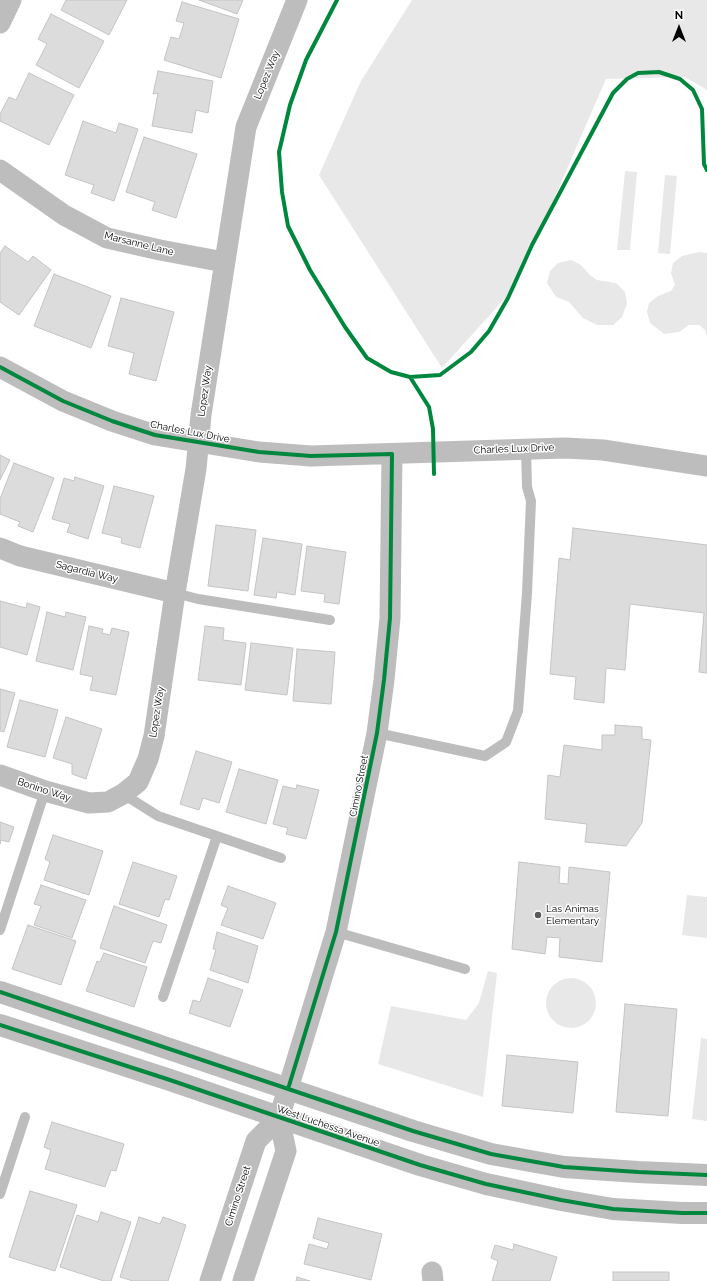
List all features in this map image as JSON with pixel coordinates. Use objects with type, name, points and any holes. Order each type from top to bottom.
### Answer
[{"type":"street","points":[[0,23],[11,0]]},
{"type":"street","name":"Lopez Way","points":[[89,803],[108,802],[124,794],[138,782],[148,759],[154,736],[175,593],[196,469],[201,415],[246,127],[297,0]]},
{"type":"street","name":"Marsanne Lane","points":[[0,170],[64,215],[107,238],[224,262]]},
{"type":"street","name":"Charles Lux Drive","points":[[0,366],[63,401],[112,421],[155,435],[259,452],[311,456],[526,448],[565,448],[604,450],[707,466]]},
{"type":"street","name":"Cimino Street","points":[[210,1281],[256,1141],[279,1118],[336,932],[377,733],[384,680],[390,618],[392,454]]},
{"type":"street","name":"Sagardia Way","points":[[0,548],[20,556],[175,593]]},
{"type":"street","name":"Bonino Way","points":[[0,775],[45,792],[89,803]]},
{"type":"street","points":[[0,992],[413,1131],[491,1154],[564,1167],[707,1175]]},
{"type":"street","name":"West Luchessa Avenue","points":[[0,1025],[167,1079],[420,1165],[494,1186],[613,1209],[707,1213]]},
{"type":"street","name":"Cimino Street","points":[[243,1281],[286,1151],[279,1118]]},
{"type":"lane","points":[[377,733],[485,756],[506,742],[518,711],[527,593],[531,501],[527,487],[526,448]]},
{"type":"lane","points":[[175,593],[198,599],[330,620]]},
{"type":"lane","points":[[0,930],[45,792]]},
{"type":"lane","points":[[124,794],[158,816],[281,858]]},
{"type":"lane","points":[[163,997],[217,836]]},
{"type":"lane","points":[[336,932],[465,969]]},
{"type":"lane","points":[[0,1194],[25,1117]]},
{"type":"shaded area","points":[[412,0],[707,0],[707,90],[685,77],[606,79],[516,286],[442,368],[319,175],[361,81]]},
{"type":"shaded area","points":[[625,171],[637,172],[630,250],[617,250]]},
{"type":"shaded area","points":[[665,175],[677,176],[670,254],[658,253]]},
{"type":"shaded area","points":[[699,252],[707,253],[707,337],[705,330],[699,325],[689,325],[679,332],[664,334],[650,323],[647,312],[649,303],[658,296],[671,291],[675,285],[671,273],[673,263],[682,256]]},
{"type":"shaded area","points":[[571,260],[581,265],[597,280],[616,283],[625,292],[627,304],[622,317],[613,325],[597,325],[583,318],[569,302],[556,297],[547,283],[550,271],[558,263]]},
{"type":"shaded area","points":[[687,895],[707,897],[707,938],[682,935]]},
{"type":"shaded area","points":[[488,971],[497,973],[483,1097],[378,1064],[391,1006],[466,1020],[479,1003]]},
{"type":"shaded area","points":[[571,978],[581,980],[589,985],[594,993],[596,1003],[594,1013],[589,1021],[581,1026],[571,1028],[561,1026],[553,1021],[548,1013],[546,1003],[548,993],[553,985],[561,980]]},
{"type":"shaded area","points":[[701,1038],[707,1039],[707,1121],[692,1119]]},
{"type":"building","points":[[66,0],[127,0],[109,35],[61,10]]},
{"type":"building","points":[[199,0],[243,0],[237,14]]},
{"type":"building","points":[[182,2],[239,19],[221,78],[164,60],[171,37],[179,39],[184,23],[176,21]]},
{"type":"building","points":[[51,14],[104,41],[79,88],[36,65],[47,44],[38,39]]},
{"type":"building","points":[[158,71],[213,81],[208,113],[196,110],[192,133],[152,126],[158,93],[153,94]]},
{"type":"building","points":[[29,73],[74,95],[49,145],[0,121],[0,114],[9,97],[16,100]]},
{"type":"building","points":[[83,121],[116,133],[119,123],[138,129],[114,201],[91,193],[94,185],[65,175]]},
{"type":"building","points":[[144,137],[197,154],[176,218],[152,210],[155,202],[126,192]]},
{"type":"building","points":[[5,246],[28,262],[33,256],[51,270],[19,315],[0,302],[0,253]]},
{"type":"building","points":[[54,274],[111,296],[91,348],[34,326]]},
{"type":"building","points":[[121,298],[174,312],[156,381],[129,374],[134,353],[108,346]]},
{"type":"building","points":[[0,455],[10,460],[0,480]]},
{"type":"building","points":[[14,463],[54,478],[33,532],[18,526],[20,522],[0,514],[0,499]]},
{"type":"building","points":[[75,477],[104,486],[88,539],[67,532],[70,524],[52,519],[64,478],[74,481]]},
{"type":"building","points":[[114,486],[154,496],[140,548],[121,543],[122,538],[102,533]]},
{"type":"building","points":[[216,525],[256,530],[248,591],[208,586]]},
{"type":"building","points":[[573,528],[707,545],[707,673],[699,672],[704,613],[630,604],[625,670],[606,668],[604,703],[574,699],[576,677],[550,674],[559,558],[570,560]]},
{"type":"building","points":[[263,538],[302,544],[295,595],[277,592],[276,598],[254,595]]},
{"type":"building","points":[[307,546],[346,552],[339,604],[324,602],[325,594],[301,591]]},
{"type":"building","points":[[0,601],[26,608],[27,603],[40,607],[27,655],[0,647]]},
{"type":"building","points":[[47,612],[65,617],[66,612],[86,617],[73,670],[36,661]]},
{"type":"building","points":[[89,626],[103,629],[102,633],[110,635],[112,628],[129,632],[116,695],[90,690],[93,677],[80,674]]},
{"type":"building","points":[[205,626],[224,628],[223,640],[246,643],[241,685],[198,680]]},
{"type":"building","points":[[251,643],[293,648],[287,695],[245,690]]},
{"type":"building","points":[[297,649],[335,652],[331,704],[293,701]]},
{"type":"building","points":[[0,689],[15,693],[4,732],[0,731]]},
{"type":"building","points":[[20,700],[58,710],[45,757],[7,747]]},
{"type":"building","points":[[66,717],[102,729],[86,779],[72,774],[72,764],[53,758]]},
{"type":"building","points":[[615,725],[642,727],[642,739],[651,740],[642,823],[626,846],[585,842],[587,824],[545,819],[548,775],[560,777],[564,745],[602,750],[602,735],[615,735]]},
{"type":"building","points":[[196,751],[232,762],[219,803],[203,798],[199,810],[180,804]]},
{"type":"building","points":[[239,769],[278,780],[266,824],[226,812]]},
{"type":"building","points":[[297,785],[319,790],[306,839],[286,834],[288,828],[273,824],[283,786],[296,789]]},
{"type":"building","points":[[0,822],[14,827],[9,842],[1,840],[0,844]]},
{"type":"building","points":[[53,835],[103,851],[89,895],[44,880],[50,862],[45,859]]},
{"type":"building","points":[[133,862],[177,876],[169,900],[165,899],[159,917],[119,904]]},
{"type":"building","points":[[519,862],[560,867],[559,883],[568,884],[569,867],[610,872],[602,962],[559,957],[560,938],[547,937],[545,954],[512,949]]},
{"type":"building","points":[[41,885],[86,900],[72,938],[34,925],[41,906],[34,904]]},
{"type":"building","points":[[228,886],[276,903],[263,939],[221,925],[228,908],[221,905]]},
{"type":"building","points":[[114,906],[167,925],[161,943],[153,941],[145,963],[100,948]]},
{"type":"building","points":[[28,925],[76,941],[61,985],[12,969]]},
{"type":"building","points":[[217,932],[258,946],[248,983],[210,970],[216,949],[213,949]]},
{"type":"building","points":[[104,953],[147,967],[134,1007],[86,991],[97,961],[100,962]]},
{"type":"building","points":[[208,978],[243,990],[230,1027],[189,1013],[193,1000],[200,1002]]},
{"type":"building","points":[[625,1004],[677,1009],[668,1116],[616,1112]]},
{"type":"building","points":[[507,1055],[578,1062],[573,1113],[502,1106]]},
{"type":"building","points":[[52,1122],[124,1144],[116,1171],[111,1170],[105,1187],[45,1169],[51,1150],[44,1147]]},
{"type":"building","points":[[30,1191],[77,1205],[55,1271],[9,1257]]},
{"type":"building","points":[[101,1212],[131,1222],[111,1281],[104,1281],[60,1267],[77,1215],[98,1222]]},
{"type":"building","points":[[139,1217],[160,1224],[163,1217],[186,1225],[168,1281],[133,1281],[120,1277]]},
{"type":"building","points":[[318,1218],[382,1234],[371,1280],[304,1264],[309,1244],[327,1249],[329,1243],[313,1238]]},
{"type":"building","points":[[514,1244],[557,1257],[550,1281],[492,1281],[498,1261],[491,1258],[495,1245],[513,1250]]},
{"type":"building","points":[[613,1272],[669,1272],[669,1281],[613,1281]]},
{"type":"building","points":[[297,1277],[310,1281],[296,1281]]},
{"type":"cycle path","points":[[337,0],[306,60],[290,105],[279,152],[282,192],[288,226],[310,270],[345,327],[367,358],[391,372],[410,377],[440,375],[471,352],[489,331],[508,298],[532,245],[613,93],[627,79],[638,73],[659,72],[680,79],[693,90],[702,109],[704,164],[707,170]]},
{"type":"cycle path","points":[[0,367],[63,401],[112,421],[155,435],[259,452],[311,456],[392,454],[390,618],[377,733],[336,932],[288,1089]]},
{"type":"cycle path","points":[[410,377],[429,407],[433,429],[434,474]]},
{"type":"cycle path","points":[[0,992],[413,1131],[491,1154],[564,1167],[707,1175]]},
{"type":"cycle path","points":[[0,1025],[167,1079],[420,1165],[486,1184],[561,1200],[613,1209],[707,1213]]},
{"type":"place","name":"Las Animas Elementary","points":[[538,915]]}]
